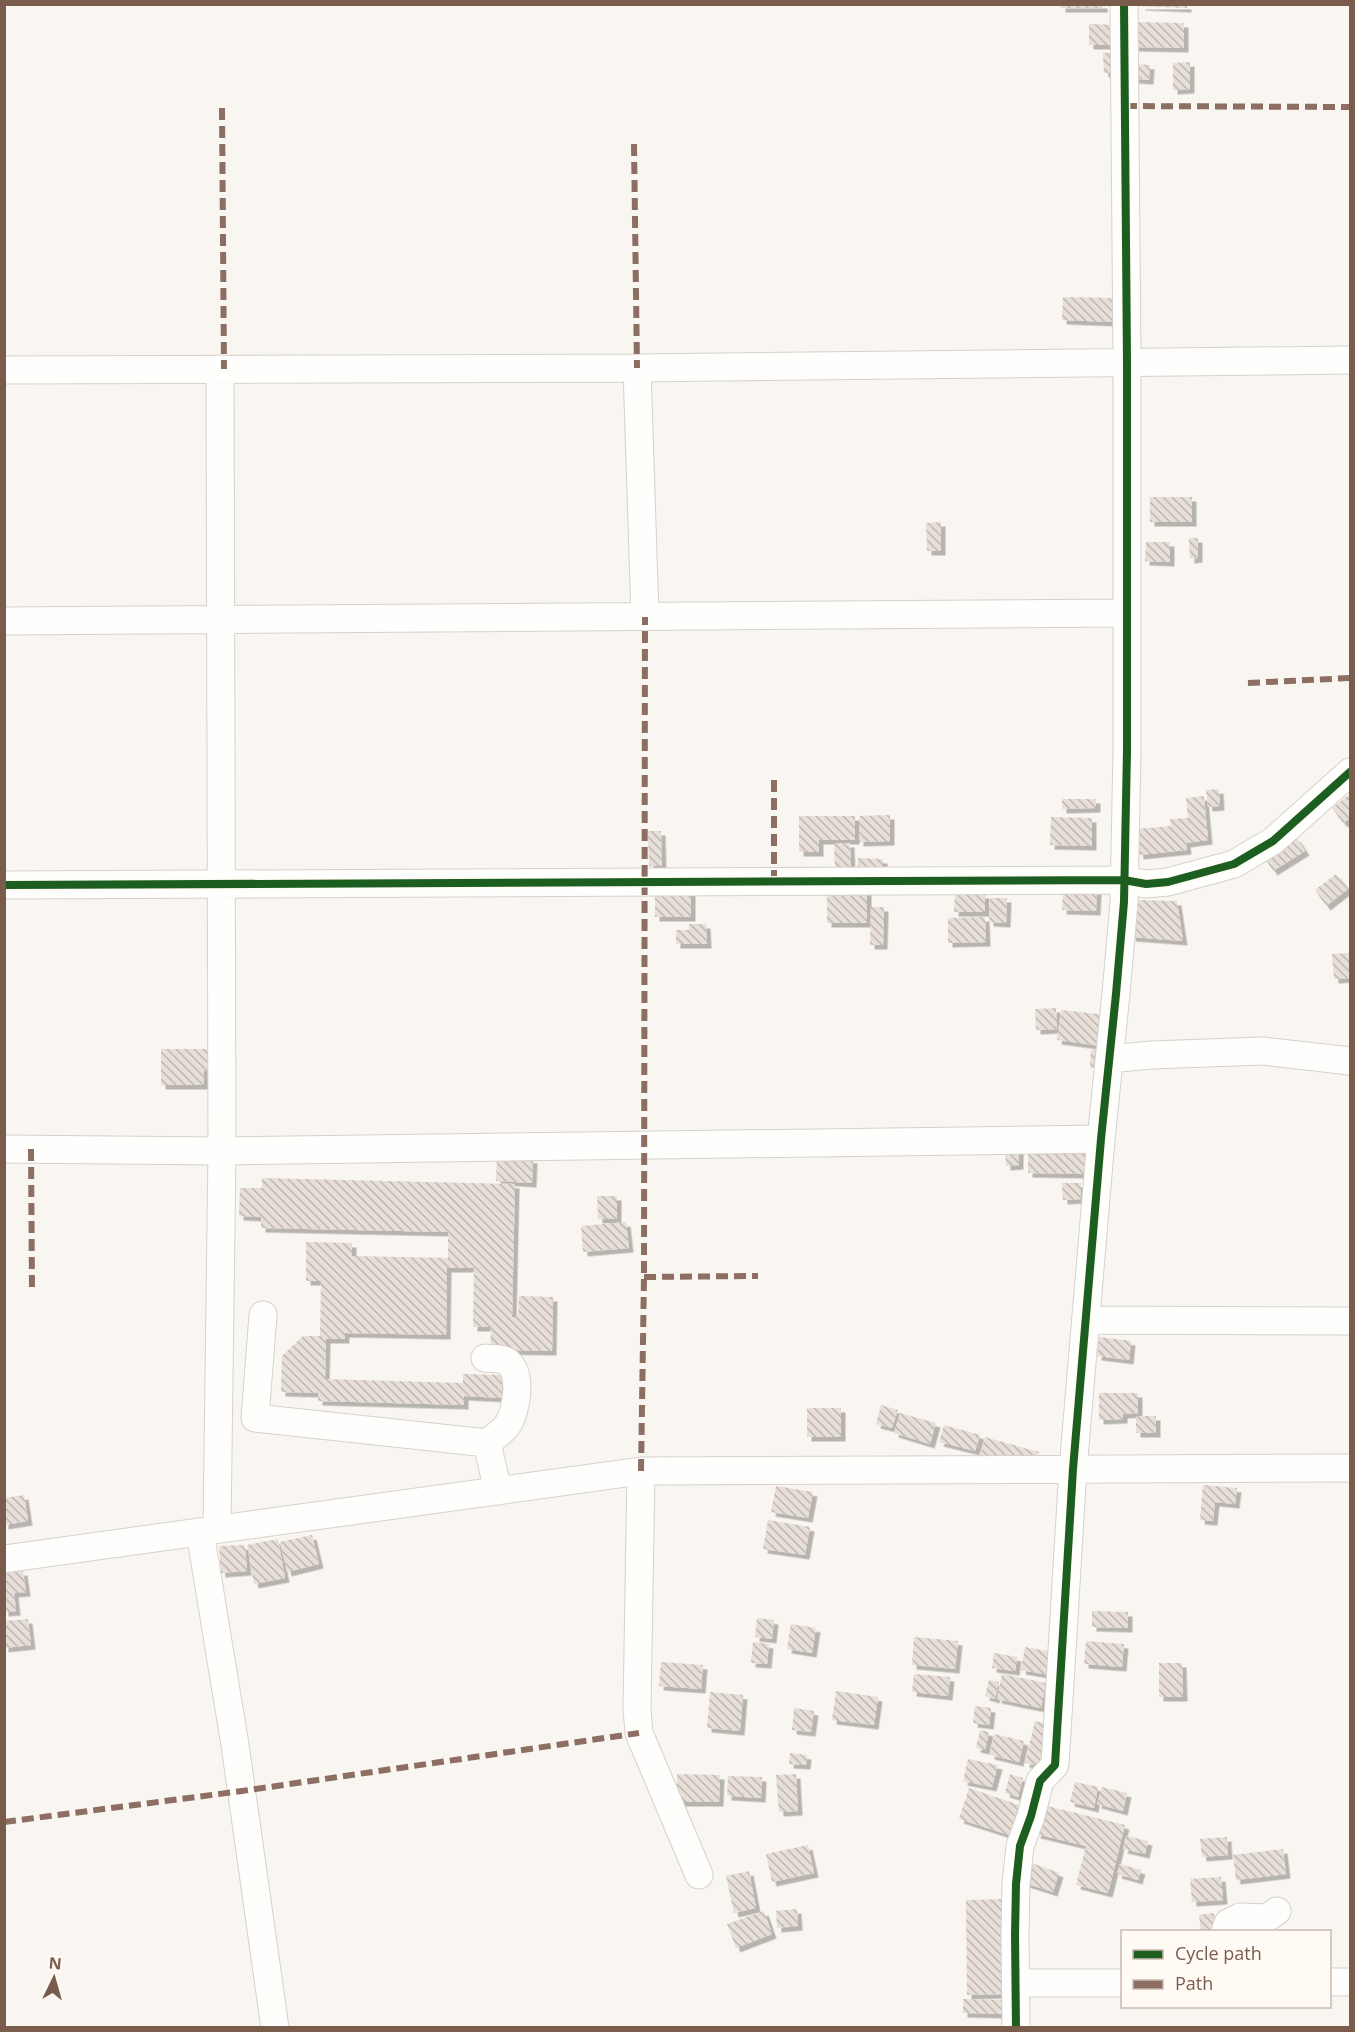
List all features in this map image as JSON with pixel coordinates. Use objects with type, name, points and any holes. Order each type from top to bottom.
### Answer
[{"type":"street","points":[[1016,2028],[1016,1884],[1020,1846],[1032,1816],[1040,1781],[1055,1765],[1073,1469],[1101,1139],[1116,994],[1124,880],[1127,362],[1124,4]]},
{"type":"street","points":[[4,370],[637,368],[1350,360]]},
{"type":"street","points":[[637,368],[645,617]]},
{"type":"street","points":[[220,369],[222,1151],[209,1530],[235,1745],[275,2028]]},
{"type":"street","points":[[4,621],[1125,613]]},
{"type":"street","points":[[4,885],[1124,880],[1146,884],[1168,882],[1234,864],[1273,841],[1350,772]]},
{"type":"street","points":[[1109,1059],[1151,1055],[1263,1051],[1350,1061]]},
{"type":"street","points":[[4,1149],[222,1151],[1101,1139]]},
{"type":"street","points":[[263,1315],[255,1418],[487,1443],[508,1425],[515,1407],[517,1384],[514,1369],[504,1360],[485,1358]]},
{"type":"street","points":[[1087,1320],[1350,1321]]},
{"type":"street","points":[[487,1443],[498,1491]]},
{"type":"street","points":[[4,1559],[641,1471],[1350,1468]]},
{"type":"street","points":[[641,1471],[637,1709],[639,1733],[699,1875]]},
{"type":"street","points":[[1226,1930],[1228,1923],[1240,1917],[1267,1918],[1277,1911]]},
{"type":"street","points":[[1331,1982],[1350,1982]]},
{"type":"street","points":[[1016,1983],[1121,1983]]},
{"type":"building","points":[[1061,4],[1103,4],[1103,8],[1061,8]]},
{"type":"building","points":[[1187,5],[1187,8],[1141,6]]},
{"type":"building","points":[[1135,22],[1184,23],[1184,48],[1134,47]]},
{"type":"building","points":[[1089,24],[1119,25],[1119,45],[1089,45]]},
{"type":"building","points":[[1117,52],[1119,72],[1104,73],[1103,53]]},
{"type":"building","points":[[1190,62],[1190,89],[1173,90],[1173,63]]},
{"type":"building","points":[[1134,64],[1150,65],[1149,80],[1133,79]]},
{"type":"building","points":[[1063,297],[1113,298],[1113,322],[1062,320]]},
{"type":"building","points":[[1150,497],[1192,497],[1192,522],[1150,522]]},
{"type":"building","points":[[941,522],[941,551],[927,551],[926,523]]},
{"type":"building","points":[[1189,538],[1198,538],[1198,558],[1190,559]]},
{"type":"building","points":[[1146,542],[1170,542],[1170,562],[1145,561]]},
{"type":"building","points":[[1219,789],[1220,806],[1208,807],[1206,790]]},
{"type":"building","points":[[1350,794],[1350,818],[1343,823],[1332,808]]},
{"type":"building","points":[[1204,796],[1208,840],[1186,843],[1187,850],[1139,855],[1137,829],[1171,826],[1170,819],[1188,818],[1186,798]]},
{"type":"building","points":[[1062,799],[1096,799],[1096,808],[1062,809]]},
{"type":"building","points":[[890,815],[890,841],[859,842],[859,816]]},
{"type":"building","points":[[799,816],[855,816],[855,840],[819,840],[819,852],[799,852]]},
{"type":"building","points":[[1051,817],[1092,818],[1092,846],[1050,845]]},
{"type":"building","points":[[648,831],[661,831],[662,866],[649,866]]},
{"type":"building","points":[[1296,837],[1305,851],[1273,871],[1264,857]]},
{"type":"building","points":[[834,843],[850,843],[851,871],[835,871]]},
{"type":"building","points":[[858,858],[883,859],[883,874],[857,874]]},
{"type":"building","points":[[1336,874],[1348,889],[1326,906],[1315,890]]},
{"type":"building","points":[[827,887],[867,888],[867,923],[827,923]]},
{"type":"building","points":[[655,888],[691,888],[691,917],[655,917]]},
{"type":"building","points":[[1063,889],[1097,890],[1096,911],[1062,910]]},
{"type":"building","points":[[955,893],[985,894],[985,912],[954,912]]},
{"type":"building","points":[[990,898],[1007,898],[1006,923],[989,922]]},
{"type":"building","points":[[1134,900],[1177,901],[1183,941],[1131,937]]},
{"type":"building","points":[[871,907],[884,907],[883,945],[870,945]]},
{"type":"building","points":[[985,917],[986,942],[948,943],[948,918]]},
{"type":"building","points":[[689,924],[706,924],[707,944],[676,944],[676,930],[689,930]]},
{"type":"building","points":[[1350,953],[1350,978],[1334,979],[1332,954]]},
{"type":"building","points":[[1056,1008],[1057,1029],[1036,1030],[1035,1009]]},
{"type":"building","points":[[1061,1010],[1106,1015],[1101,1046],[1057,1040]]},
{"type":"building","points":[[161,1049],[213,1049],[213,1071],[204,1071],[204,1085],[161,1085]]},
{"type":"building","points":[[1091,1050],[1102,1051],[1101,1068],[1090,1068]]},
{"type":"building","points":[[1005,1145],[1019,1145],[1019,1165],[1006,1166]]},
{"type":"building","points":[[1028,1146],[1085,1147],[1084,1174],[1028,1173]]},
{"type":"building","points":[[497,1157],[533,1159],[532,1183],[496,1181]]},
{"type":"building","points":[[262,1178],[515,1184],[512,1317],[518,1317],[519,1296],[553,1297],[552,1351],[490,1350],[491,1327],[473,1327],[474,1268],[447,1268],[446,1335],[345,1333],[345,1339],[326,1339],[325,1379],[463,1383],[463,1374],[502,1375],[502,1398],[464,1396],[464,1405],[318,1401],[318,1393],[281,1392],[282,1356],[303,1336],[320,1336],[321,1281],[306,1281],[306,1242],[352,1243],[352,1256],[448,1258],[448,1232],[261,1228],[261,1217],[239,1216],[240,1188],[262,1188]]},
{"type":"building","points":[[1062,1183],[1081,1183],[1081,1199],[1063,1200]]},
{"type":"building","points":[[597,1196],[617,1196],[617,1219],[598,1219]]},
{"type":"building","points":[[626,1222],[629,1248],[583,1252],[581,1226]]},
{"type":"building","points":[[1099,1337],[1131,1341],[1129,1360],[1097,1356]]},
{"type":"building","points":[[1099,1393],[1138,1393],[1138,1413],[1123,1414],[1123,1419],[1099,1420]]},
{"type":"building","points":[[881,1405],[898,1410],[892,1428],[876,1424]]},
{"type":"building","points":[[807,1408],[841,1408],[841,1437],[807,1437]]},
{"type":"building","points":[[900,1413],[936,1423],[930,1444],[894,1433]]},
{"type":"building","points":[[1136,1416],[1156,1416],[1156,1433],[1136,1433]]},
{"type":"building","points":[[944,1425],[980,1435],[975,1451],[939,1442]]},
{"type":"building","points":[[985,1437],[1039,1452],[1037,1457],[991,1459],[980,1456]]},
{"type":"building","points":[[1203,1485],[1237,1488],[1235,1504],[1215,1502],[1213,1521],[1200,1520]]},
{"type":"building","points":[[776,1486],[813,1492],[808,1518],[771,1512]]},
{"type":"building","points":[[24,1495],[28,1521],[4,1525],[4,1498]]},
{"type":"building","points":[[768,1520],[810,1527],[805,1555],[763,1549]]},
{"type":"building","points":[[312,1535],[319,1564],[287,1572],[280,1542]]},
{"type":"building","points":[[278,1539],[285,1578],[254,1584],[247,1545]]},
{"type":"building","points":[[245,1545],[247,1571],[221,1573],[219,1546]]},
{"type":"building","points":[[23,1571],[26,1592],[14,1593],[16,1611],[4,1612],[4,1574]]},
{"type":"building","points":[[1092,1611],[1128,1612],[1128,1628],[1092,1627]]},
{"type":"building","points":[[757,1618],[774,1620],[772,1639],[755,1637]]},
{"type":"building","points":[[28,1619],[31,1645],[4,1648],[4,1621]]},
{"type":"building","points":[[791,1624],[816,1628],[812,1653],[787,1649]]},
{"type":"building","points":[[914,1637],[958,1641],[955,1669],[912,1665]]},
{"type":"building","points":[[1086,1641],[1124,1644],[1122,1667],[1084,1664]]},
{"type":"building","points":[[753,1642],[769,1644],[767,1664],[751,1663]]},
{"type":"building","points":[[1025,1647],[1053,1652],[1049,1675],[1021,1670]]},
{"type":"building","points":[[994,1653],[1017,1657],[1015,1671],[992,1668]]},
{"type":"building","points":[[661,1662],[703,1665],[701,1689],[659,1686]]},
{"type":"building","points":[[1159,1663],[1182,1663],[1183,1697],[1159,1697]]},
{"type":"building","points":[[914,1674],[950,1677],[948,1696],[912,1692]]},
{"type":"building","points":[[1002,1674],[1046,1683],[1041,1708],[997,1699]]},
{"type":"building","points":[[989,1680],[999,1682],[995,1699],[985,1696]]},
{"type":"building","points":[[836,1691],[878,1697],[874,1725],[832,1720]]},
{"type":"building","points":[[710,1692],[743,1695],[740,1731],[707,1728]]},
{"type":"building","points":[[975,1706],[991,1708],[989,1725],[973,1723]]},
{"type":"building","points":[[794,1708],[814,1711],[811,1732],[792,1730]]},
{"type":"building","points":[[1035,1721],[1050,1725],[1040,1766],[1025,1763]]},
{"type":"building","points":[[980,1730],[989,1732],[985,1750],[976,1748]]},
{"type":"building","points":[[994,1734],[1024,1741],[1019,1762],[990,1755]]},
{"type":"building","points":[[790,1753],[807,1755],[806,1765],[789,1764]]},
{"type":"building","points":[[968,1759],[998,1765],[992,1787],[963,1781]]},
{"type":"building","points":[[677,1774],[720,1775],[719,1802],[677,1802]]},
{"type":"building","points":[[796,1774],[798,1811],[779,1812],[776,1775]]},
{"type":"building","points":[[1010,1774],[1023,1778],[1018,1797],[1005,1793]]},
{"type":"building","points":[[728,1776],[762,1777],[761,1798],[727,1796]]},
{"type":"building","points":[[1075,1782],[1098,1787],[1094,1808],[1070,1802]]},
{"type":"building","points":[[1102,1787],[1127,1793],[1123,1811],[1097,1804]]},
{"type":"building","points":[[969,1788],[1019,1805],[1009,1835],[959,1819]]},
{"type":"building","points":[[1043,1805],[1125,1825],[1108,1893],[1076,1885],[1086,1846],[1036,1834]]},
{"type":"building","points":[[1126,1836],[1148,1841],[1145,1854],[1123,1849]]},
{"type":"building","points":[[1227,1837],[1228,1855],[1202,1857],[1200,1839]]},
{"type":"building","points":[[808,1845],[814,1873],[772,1882],[766,1854]]},
{"type":"building","points":[[1283,1849],[1286,1874],[1236,1880],[1233,1855]]},
{"type":"building","points":[[1029,1862],[1059,1873],[1053,1892],[1022,1882]]},
{"type":"building","points":[[1120,1864],[1141,1870],[1138,1880],[1117,1874]]},
{"type":"building","points":[[749,1871],[756,1908],[734,1913],[726,1876]]},
{"type":"building","points":[[1221,1877],[1223,1900],[1192,1902],[1190,1879]]},
{"type":"building","points":[[1004,1899],[1005,1994],[967,1995],[966,1900]]},
{"type":"building","points":[[797,1909],[798,1926],[777,1928],[776,1911]]},
{"type":"building","points":[[764,1911],[772,1934],[736,1948],[727,1924]]},
{"type":"building","points":[[1214,1913],[1216,1930],[1201,1930],[1199,1915]]},
{"type":"building","points":[[963,1999],[1004,2000],[1003,2014],[963,2013]]},
{"type":"marked path","points":[[1125,106],[1350,107]]},
{"type":"marked path","points":[[222,108],[224,369]]},
{"type":"marked path","points":[[634,144],[637,368]]},
{"type":"marked path","points":[[641,1471],[644,1277],[645,617]]},
{"type":"marked path","points":[[1248,683],[1350,678]]},
{"type":"marked path","points":[[774,778],[774,882]]},
{"type":"marked path","points":[[31,1149],[32,1290]]},
{"type":"marked path","points":[[644,1277],[758,1276]]},
{"type":"marked path","points":[[4,1822],[242,1791],[639,1733]]},
{"type":"cycle path","points":[[1016,2028],[1016,1884],[1020,1846],[1040,1781],[1055,1765],[1073,1469],[1124,902],[1127,751],[1124,4]]},
{"type":"cycle path","points":[[4,885],[1124,880],[1146,884],[1168,882],[1234,864],[1273,841],[1350,772]]}]
